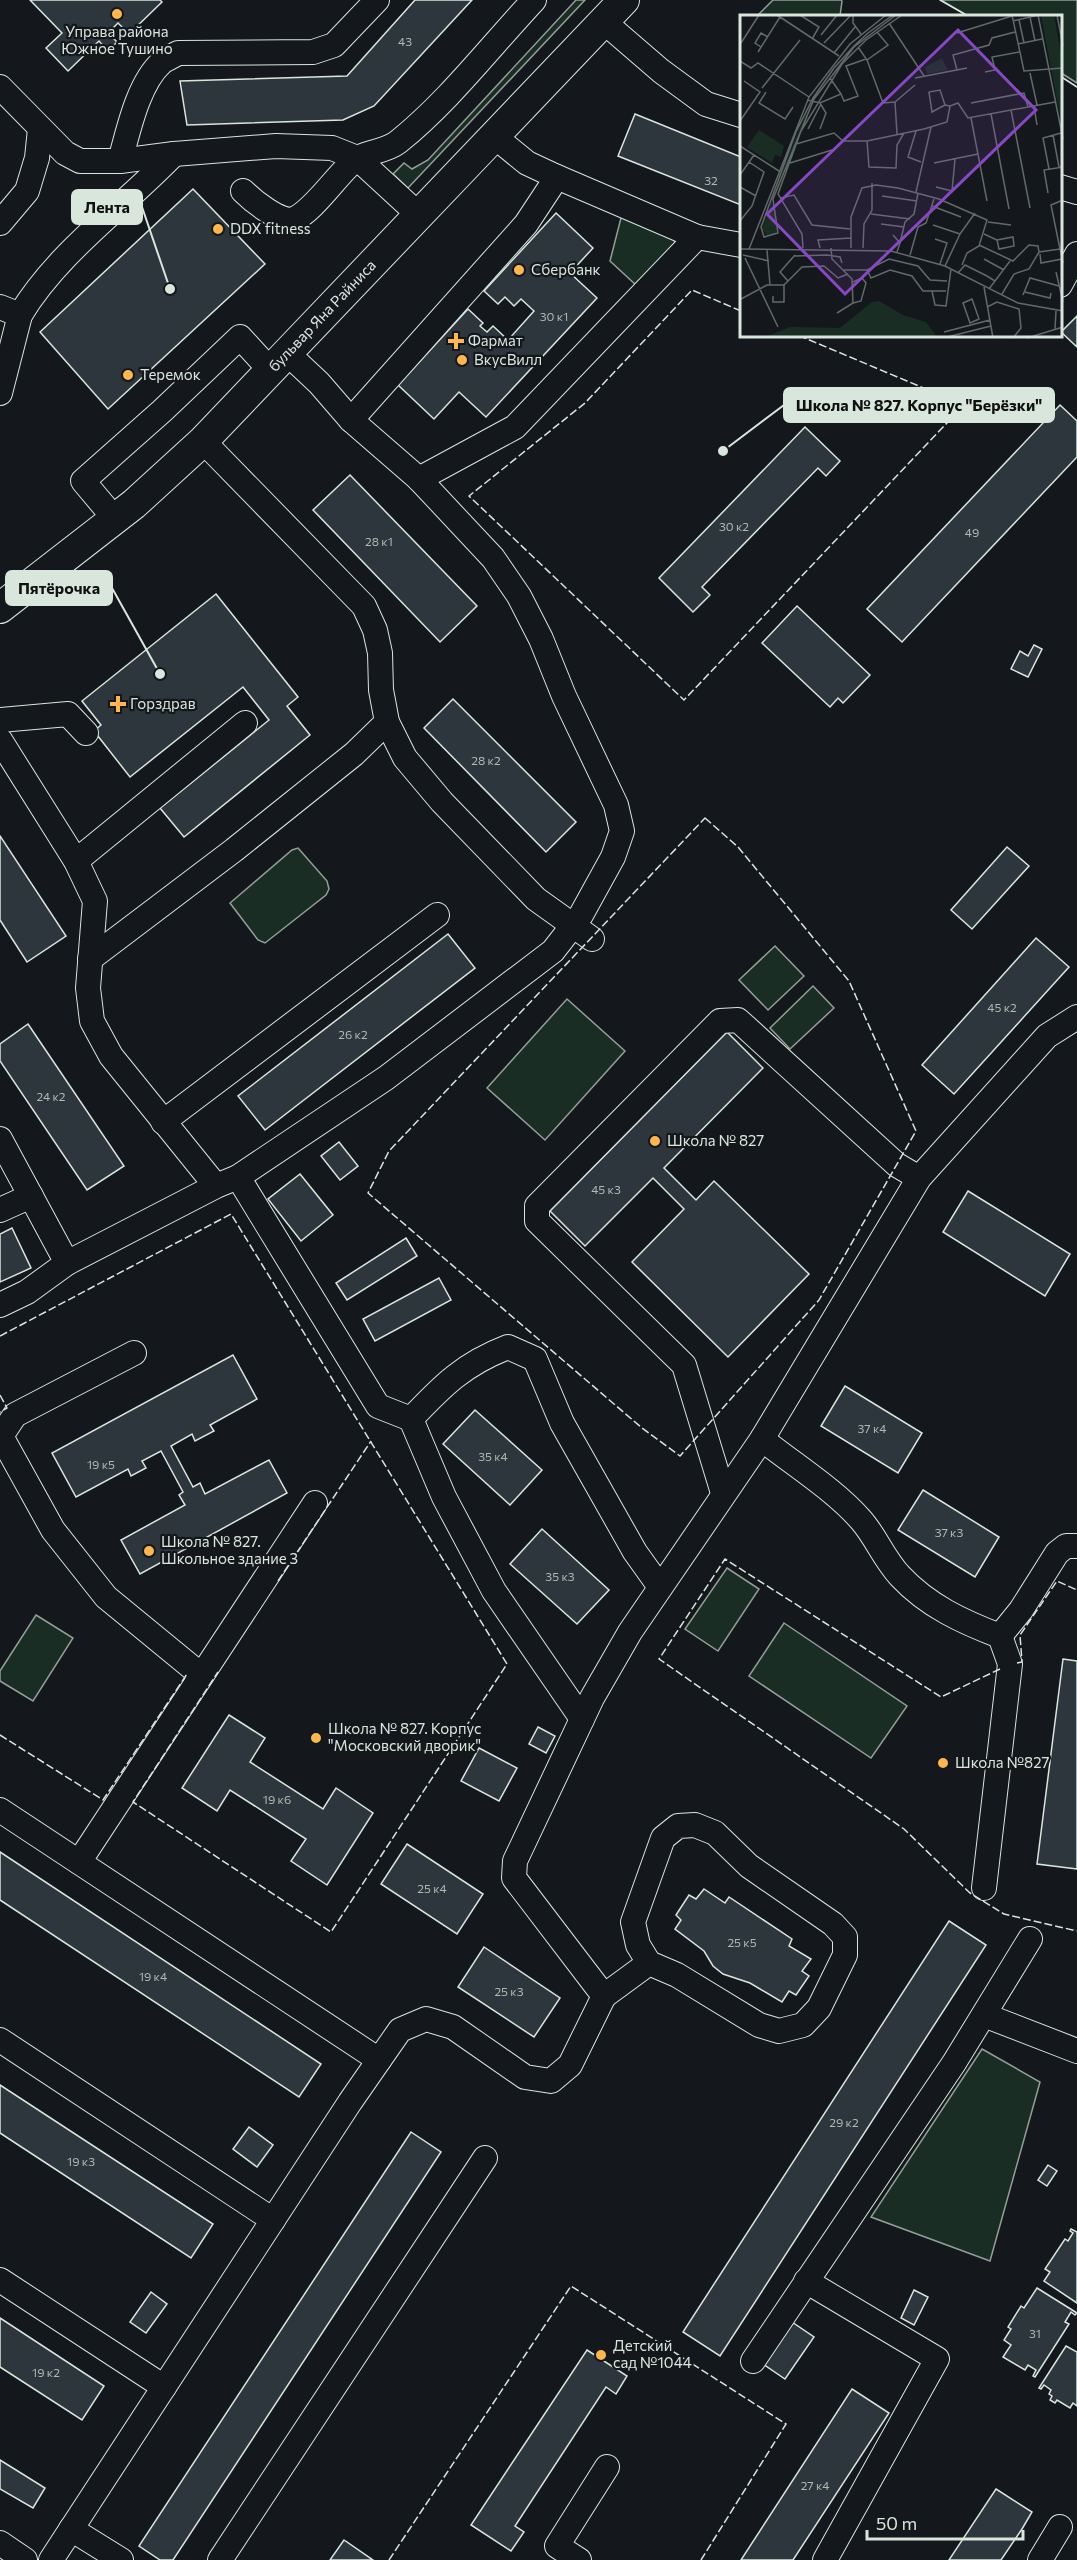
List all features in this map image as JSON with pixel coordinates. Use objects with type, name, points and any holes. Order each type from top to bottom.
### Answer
[{"type":"main road","name":"бульвар Яна Райниса","points":[[0,608],[115,519],[203,441],[624,0]]},
{"type":"lane","points":[[120,161],[128,129],[143,90],[161,63],[178,53],[313,52],[334,45],[376,0]]},
{"type":"lane","points":[[243,191],[277,216],[285,220],[294,219],[326,191],[357,158],[378,153],[397,143],[444,98],[534,0]]},
{"type":"lane","points":[[603,21],[660,71],[706,104],[740,115]]},
{"type":"lane","points":[[0,87],[64,153],[80,161],[120,161],[276,146],[332,148],[357,158],[419,215]]},
{"type":"lane","points":[[0,223],[27,191],[37,158],[40,129]]},
{"type":"lane","points":[[494,136],[527,163],[557,177],[697,237],[740,245]]},
{"type":"lane","points":[[0,393],[10,311],[32,294],[70,253],[174,154]]},
{"type":"lane","points":[[351,420],[526,224],[557,177]]},
{"type":"lane","points":[[1062,188],[1077,192]]},
{"type":"lane","points":[[419,478],[515,427],[697,237]]},
{"type":"lane","points":[[1062,281],[1077,254]]},
{"type":"lane","points":[[0,1305],[27,1292],[67,1263],[216,1186],[238,1177],[413,1057],[554,951],[582,933],[622,831],[616,805],[564,696],[541,639],[519,596],[478,540],[419,478],[351,420],[319,383],[279,362],[240,337],[162,411],[83,480],[115,519]]},
{"type":"lane","points":[[203,441],[364,606],[375,630],[380,653],[381,690],[387,722],[405,758],[442,802],[536,899],[582,933]]},
{"type":"lane","points":[[0,720],[68,714],[86,733]]},
{"type":"lane","points":[[90,959],[234,850],[354,754],[387,722]]},
{"type":"lane","points":[[76,861],[245,723]]},
{"type":"lane","points":[[0,740],[76,861],[95,901],[88,988],[92,1021],[111,1056],[216,1186]]},
{"type":"lane","points":[[164,1122],[437,915]]},
{"type":"lane","points":[[604,1996],[514,1878],[515,1861],[582,1719],[630,1632],[762,1439],[919,1178],[1047,1036],[1077,1017]]},
{"type":"lane","points":[[723,1494],[684,1365],[537,1221],[537,1206],[720,1021],[738,1020],[897,1165],[919,1178]]},
{"type":"lane","points":[[0,1139],[67,1263]]},
{"type":"lane","points":[[238,1177],[378,1406],[411,1419],[444,1497],[494,1591],[582,1719]]},
{"type":"lane","points":[[0,1210],[31,1196]]},
{"type":"lane","points":[[411,1419],[445,1383],[480,1358],[508,1347],[535,1359],[562,1423],[635,1551],[660,1587]]},
{"type":"lane","points":[[134,1353],[15,1416],[1,1436],[53,1530],[106,1597],[201,1675]]},
{"type":"lane","points":[[762,1439],[837,1498],[861,1520],[899,1576],[933,1605],[961,1622],[1000,1636]]},
{"type":"lane","points":[[79,1862],[315,1503]]},
{"type":"lane","points":[[1000,1636],[1021,1610],[1057,1553],[1066,1546],[1077,1546]]},
{"type":"lane","points":[[984,1888],[1010,1664],[1000,1636]]},
{"type":"lane","points":[[0,1810],[379,2060]]},
{"type":"lane","points":[[695,1825],[715,1833],[749,1866],[833,1924],[845,1937],[845,1955],[819,2008],[803,2025],[779,2031],[759,2025],[677,1975],[648,1963],[638,1946],[633,1922],[663,1839],[678,1826],[695,1825]]},
{"type":"lane","points":[[753,2361],[984,2015],[1029,1939]]},
{"type":"lane","points":[[51,2560],[400,2030],[426,2019],[453,2027],[525,2077],[551,2081],[570,2065],[604,1996],[648,1963]]},
{"type":"lane","points":[[984,2015],[1077,2051]]},
{"type":"lane","points":[[0,2040],[273,2220]]},
{"type":"lane","points":[[220,2560],[485,2158]]},
{"type":"lane","points":[[0,2280],[164,2387]]},
{"type":"lane","points":[[806,2281],[937,2359],[825,2560]]},
{"type":"lane","points":[[579,2560],[557,2546],[607,2467]]},
{"type":"lane","points":[[1040,2560],[1060,2527]]},
{"type":"lane","points":[[71,2529],[121,2560]]},
{"type":"lane","points":[[0,2543],[25,2560]]},
{"type":"green space","points":[[576,0],[585,0],[408,188],[393,174],[404,163],[412,169],[428,160]]},
{"type":"green space","points":[[773,0],[842,1],[840,15],[758,15]]},
{"type":"green space","points":[[941,0],[1077,0],[1077,83],[1062,74],[1062,15],[966,15]]},
{"type":"green space","points":[[622,214],[673,234],[675,244],[637,286],[610,261]]},
{"type":"green space","points":[[298,848],[327,881],[329,889],[326,895],[265,943],[258,940],[230,903],[292,850]]},
{"type":"green space","points":[[775,946],[804,976],[768,1010],[739,980]]},
{"type":"green space","points":[[813,986],[834,1008],[790,1049],[770,1028]]},
{"type":"green space","points":[[567,999],[625,1051],[545,1140],[487,1088]]},
{"type":"green space","points":[[727,1568],[759,1589],[718,1651],[685,1629]]},
{"type":"green space","points":[[36,1615],[73,1638],[33,1701],[0,1681],[0,1671]]},
{"type":"green space","points":[[784,1623],[907,1706],[871,1758],[749,1676]]},
{"type":"green space","points":[[982,2049],[1040,2082],[990,2261],[871,2217]]},
{"type":"building","points":[[30,0],[160,0],[162,2],[129,34],[118,23],[108,33],[117,42],[108,51],[99,41],[68,71],[46,48],[62,33]]},
{"type":"building","points":[[415,0],[472,0],[374,106],[343,120],[187,125],[180,81],[347,76]]},
{"type":"building","points":[[635,114],[740,157],[740,205],[618,156]]},
{"type":"building","points":[[193,189],[265,264],[108,409],[40,332]]},
{"type":"building","points":[[556,213],[593,248],[570,273],[597,298],[486,417],[459,392],[434,419],[398,385],[468,309],[483,323],[480,326],[487,332],[493,326],[508,340],[534,311],[521,299],[514,306],[505,297],[498,304],[484,291]]},
{"type":"building","points":[[1077,316],[1077,347],[1062,333]]},
{"type":"building","points":[[1060,405],[1077,421],[1077,457],[902,642],[867,609]]},
{"type":"building","points":[[805,427],[840,461],[826,476],[818,468],[702,587],[710,595],[693,612],[659,578]]},
{"type":"building","points":[[350,475],[477,606],[440,642],[313,510]]},
{"type":"building","points":[[216,594],[298,697],[287,706],[310,735],[184,837],[160,808],[269,720],[243,687],[130,777],[94,731],[101,725],[82,701]]},
{"type":"building","points":[[797,606],[870,675],[843,703],[838,698],[830,707],[762,643]]},
{"type":"building","points":[[1034,645],[1042,649],[1028,677],[1011,669],[1020,651],[1028,656]]},
{"type":"building","points":[[453,699],[576,822],[546,852],[424,728]]},
{"type":"building","points":[[0,836],[66,936],[27,962],[0,920]]},
{"type":"building","points":[[1007,847],[1029,866],[972,929],[951,910]]},
{"type":"building","points":[[448,934],[475,968],[265,1130],[238,1096]]},
{"type":"building","points":[[1036,938],[1069,967],[954,1094],[922,1065]]},
{"type":"building","points":[[28,1024],[124,1166],[87,1190],[0,1061],[0,1044]]},
{"type":"building","points":[[727,1032],[763,1068],[664,1168],[696,1200],[714,1181],[809,1274],[728,1357],[632,1262],[684,1209],[653,1178],[585,1246],[550,1211]]},
{"type":"building","points":[[339,1142],[358,1166],[340,1180],[321,1156]]},
{"type":"building","points":[[300,1174],[333,1215],[301,1241],[268,1199]]},
{"type":"building","points":[[968,1191],[1070,1254],[1045,1296],[943,1232]]},
{"type":"building","points":[[12,1228],[31,1268],[0,1282],[0,1234]]},
{"type":"building","points":[[406,1238],[417,1256],[347,1300],[336,1283]]},
{"type":"building","points":[[439,1278],[451,1300],[375,1341],[363,1319]]},
{"type":"building","points":[[233,1355],[257,1399],[210,1425],[214,1431],[195,1441],[192,1434],[171,1446],[193,1487],[200,1483],[205,1494],[269,1460],[287,1493],[140,1574],[121,1540],[185,1505],[179,1495],[183,1492],[161,1451],[142,1461],[146,1468],[131,1476],[128,1469],[76,1497],[52,1453]]},
{"type":"building","points":[[845,1386],[922,1433],[898,1473],[821,1426]]},
{"type":"building","points":[[475,1410],[542,1470],[510,1505],[443,1444]]},
{"type":"building","points":[[923,1490],[999,1537],[975,1577],[898,1530]]},
{"type":"building","points":[[542,1529],[609,1590],[577,1624],[510,1564]]},
{"type":"building","points":[[1063,1659],[1077,1661],[1077,1869],[1037,1864]]},
{"type":"building","points":[[229,1715],[265,1738],[250,1762],[323,1809],[336,1788],[373,1813],[327,1885],[291,1861],[306,1839],[230,1790],[217,1811],[182,1788]]},
{"type":"building","points":[[538,1727],[555,1736],[546,1753],[529,1744]]},
{"type":"building","points":[[479,1748],[517,1768],[499,1801],[461,1781]]},
{"type":"building","points":[[407,1844],[483,1894],[457,1934],[381,1884]]},
{"type":"building","points":[[0,1852],[321,2064],[299,2097],[0,1900]]},
{"type":"building","points":[[704,1889],[725,1903],[729,1897],[792,1939],[789,1946],[811,1959],[802,1971],[809,1976],[796,1995],[789,1991],[782,2002],[750,1983],[723,1974],[713,1966],[704,1951],[675,1929],[681,1920],[676,1915],[689,1895],[696,1899]]},
{"type":"building","points":[[949,1921],[986,1945],[720,2356],[683,2332]]},
{"type":"building","points":[[484,1947],[560,1998],[534,2037],[458,1987]]},
{"type":"building","points":[[0,2085],[213,2224],[191,2258],[0,2133]]},
{"type":"building","points":[[249,2127],[273,2145],[257,2167],[233,2149]]},
{"type":"building","points":[[411,2132],[441,2152],[173,2560],[160,2560],[139,2546]]},
{"type":"building","points":[[1048,2165],[1057,2171],[1047,2186],[1038,2180]]},
{"type":"building","points":[[1071,2229],[1077,2232],[1077,2303],[1044,2281],[1050,2272],[1045,2269],[1065,2239],[1068,2241],[1073,2233]]},
{"type":"building","points":[[1037,2288],[1077,2313],[1075,2315],[1071,2312],[1065,2322],[1069,2324],[1035,2377],[1033,2376],[1036,2370],[1028,2365],[1025,2370],[1003,2357],[1011,2345],[1004,2340],[1011,2329],[1008,2327],[1021,2306],[1024,2308]]},
{"type":"building","points":[[914,2290],[928,2297],[914,2325],[901,2318]]},
{"type":"building","points":[[151,2292],[167,2304],[146,2333],[130,2322]]},
{"type":"building","points":[[0,2318],[104,2386],[82,2420],[0,2367]]},
{"type":"building","points":[[789,2320],[814,2337],[785,2379],[760,2362]]},
{"type":"building","points":[[1066,2346],[1077,2352],[1077,2406],[1073,2403],[1070,2408],[1057,2400],[1055,2403],[1050,2400],[1051,2390],[1044,2385],[1041,2389],[1039,2388]]},
{"type":"building","points":[[587,2350],[627,2376],[616,2394],[606,2387],[515,2526],[524,2532],[511,2551],[471,2525]]},
{"type":"building","points":[[852,2389],[889,2413],[793,2560],[741,2560]]},
{"type":"building","points":[[0,2460],[45,2488],[33,2508],[0,2489]]},
{"type":"building","points":[[996,2489],[1032,2512],[1022,2529],[1001,2560],[949,2560]]},
{"type":"building","points":[[344,2540],[373,2560],[330,2560]]},
{"type":"tram line","points":[[940,0],[966,15]]},
{"type":"tram line","points":[[1062,77],[1077,87]]},
{"type":"fence","points":[[740,311],[692,290],[585,403],[469,496],[684,700],[964,405],[805,338]]},
{"type":"fence","points":[[705,818],[738,847],[849,981],[916,1131],[819,1300],[680,1456],[642,1428],[368,1193],[389,1151],[705,818]]},
{"type":"fence","points":[[0,1336],[231,1214],[507,1664],[331,1932],[133,1802],[218,1672]]},
{"type":"fence","points":[[0,1395],[7,1408],[0,1412]]},
{"type":"fence","points":[[278,1581],[371,1441]]},
{"type":"fence","points":[[1000,1669],[941,1697],[725,1559],[659,1659],[904,1829],[970,1893],[1004,1914],[1077,1931]]},
{"type":"fence","points":[[1017,1663],[1022,1662],[1020,1635],[1057,1581],[1077,1590]]},
{"type":"fence","points":[[0,1735],[103,1800],[187,1674]]},
{"type":"fence","points":[[389,2560],[571,2286],[786,2424],[701,2560]]},
{"type":"place","name":"Управа района Южное Тушино","points":[[117,14]]},
{"type":"place","name":"DDX fitness","points":[[218,229]]},
{"type":"place","name":"Сбербанк","points":[[519,270]]},
{"type":"place","name":"Лента","points":[[170,289]]},
{"type":"place","name":"Фармат","points":[[456,341]]},
{"type":"place","name":"ВкусВилл","points":[[462,360]]},
{"type":"place","name":"Теремок","points":[[128,375]]},
{"type":"place","name":"Школа № 827. Корпус \"Берёзки\"","points":[[723,451]]},
{"type":"place","name":"Пятёрочка","points":[[160,674]]},
{"type":"place","name":"Горздрав","points":[[118,704]]},
{"type":"place","name":"Школа № 827","points":[[655,1141]]},
{"type":"place","name":"Школа № 827. Школьное здание 3","points":[[149,1551]]},
{"type":"place","name":"Школа № 827. Корпус \"Московский дворик\"","points":[[316,1738]]},
{"type":"place","name":"Школа №827","points":[[943,1763]]},
{"type":"place","name":"Детский сад №1044","points":[[601,2355]]}]
